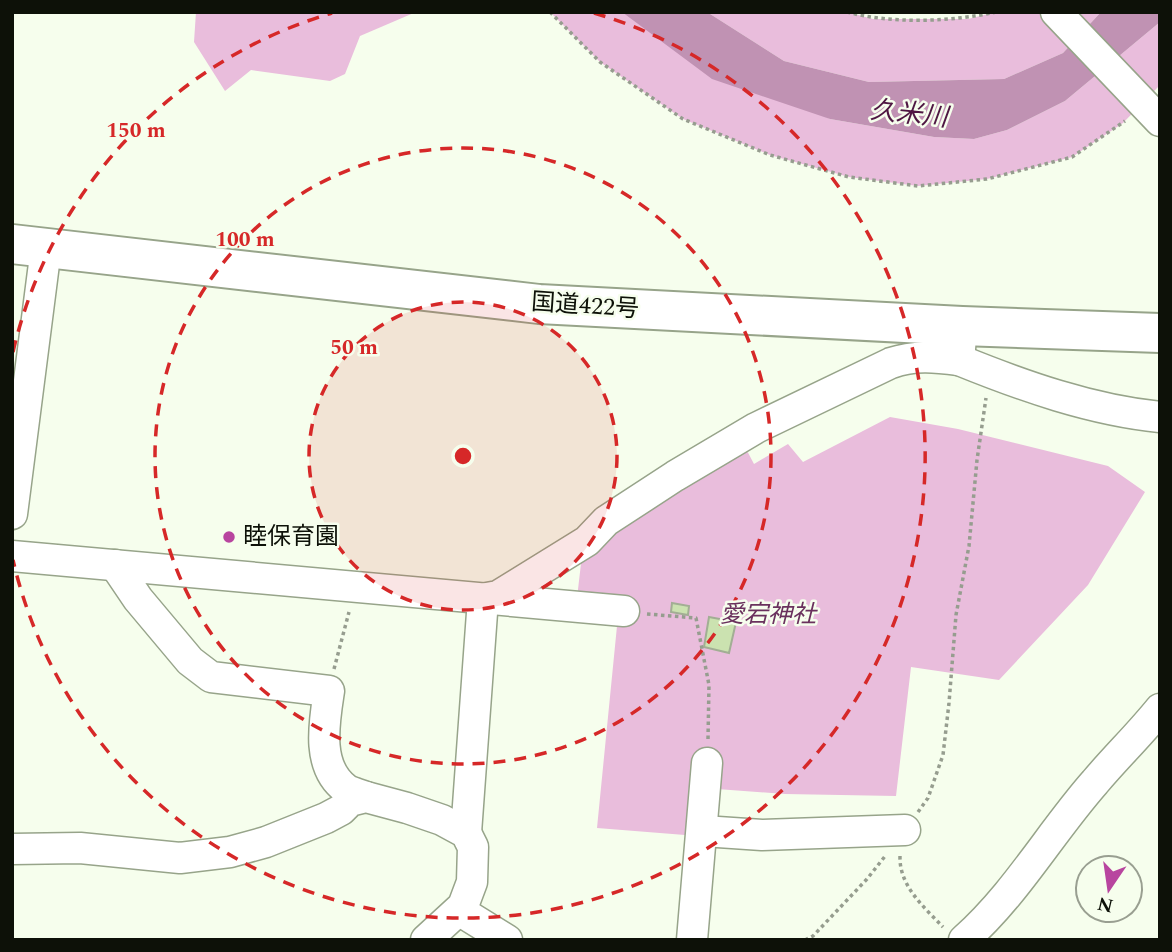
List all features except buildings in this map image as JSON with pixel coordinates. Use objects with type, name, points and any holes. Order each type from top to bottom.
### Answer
[{"type":"highway","name":"国道422号","points":[[29,246],[539,304],[960,343],[1160,333]]},
{"type":"street","points":[[1056,12],[1141,116]]},
{"type":"street","points":[[12,514],[29,246]]},
{"type":"street","points":[[483,599],[498,596],[587,541],[607,521],[637,499],[756,428],[891,363],[929,356],[960,343],[1047,393],[1138,415],[1160,417]]},
{"type":"street","points":[[12,556],[624,611]]},
{"type":"street","points":[[115,565],[138,599],[190,661],[211,677],[329,691],[324,725],[325,748],[331,774],[347,790],[407,807],[466,833]]},
{"type":"street","points":[[483,599],[466,833],[473,847],[472,882],[464,905],[465,914],[507,940]]},
{"type":"street","points":[[956,935],[1000,904],[1095,782],[1160,709]]},
{"type":"street","points":[[692,940],[707,764]]},
{"type":"street","points":[[12,849],[80,848],[180,858],[230,852],[266,842],[366,797]]},
{"type":"street","points":[[703,831],[762,835],[905,830]]},
{"type":"street","points":[[426,940],[464,905]]},
{"type":"path","points":[[550,12],[600,62],[683,120],[770,155],[849,177],[918,186],[986,179],[1072,157],[1141,116]]},
{"type":"path","points":[[847,12],[873,19],[968,19],[996,12]]},
{"type":"path","points":[[806,940],[813,936],[867,879],[905,830],[928,798],[943,755],[956,615],[969,545],[985,410]]},
{"type":"path","points":[[329,691],[355,586]]},
{"type":"path","points":[[624,611],[696,618],[709,685],[710,720]]},
{"type":"path","points":[[905,830],[900,844],[899,868],[914,897],[956,935]]},
{"type":"green space","points":[[196,12],[416,12],[360,36],[345,74],[330,81],[251,70],[225,91],[194,42]]},
{"type":"green space","points":[[550,12],[622,12],[830,119],[934,137],[974,139],[1007,130],[1065,101],[1160,22],[1160,85],[1123,123],[1072,157],[987,179],[918,186],[849,177],[770,155],[683,119],[600,62]]},
{"type":"green space","points":[[707,12],[847,12],[873,19],[968,19],[996,12],[1101,12],[1063,53],[1004,79],[869,82],[784,61]]},
{"type":"green space","name":"愛宕神社","points":[[890,417],[958,429],[1108,466],[1145,492],[1088,585],[999,680],[911,667],[896,796],[785,794],[690,787],[685,835],[597,828],[617,626],[515,614],[577,598],[582,555],[744,445],[754,464],[788,444],[803,462]]},
{"type":"water","name":"久米川","points":[[622,12],[707,12],[784,61],[869,82],[1004,79],[1063,53],[1101,12],[1160,12],[1160,22],[1065,101],[1007,130],[974,139],[934,137],[830,119],[712,79]]},
{"type":"place","name":"睦保育園","points":[[229,537]]}]
